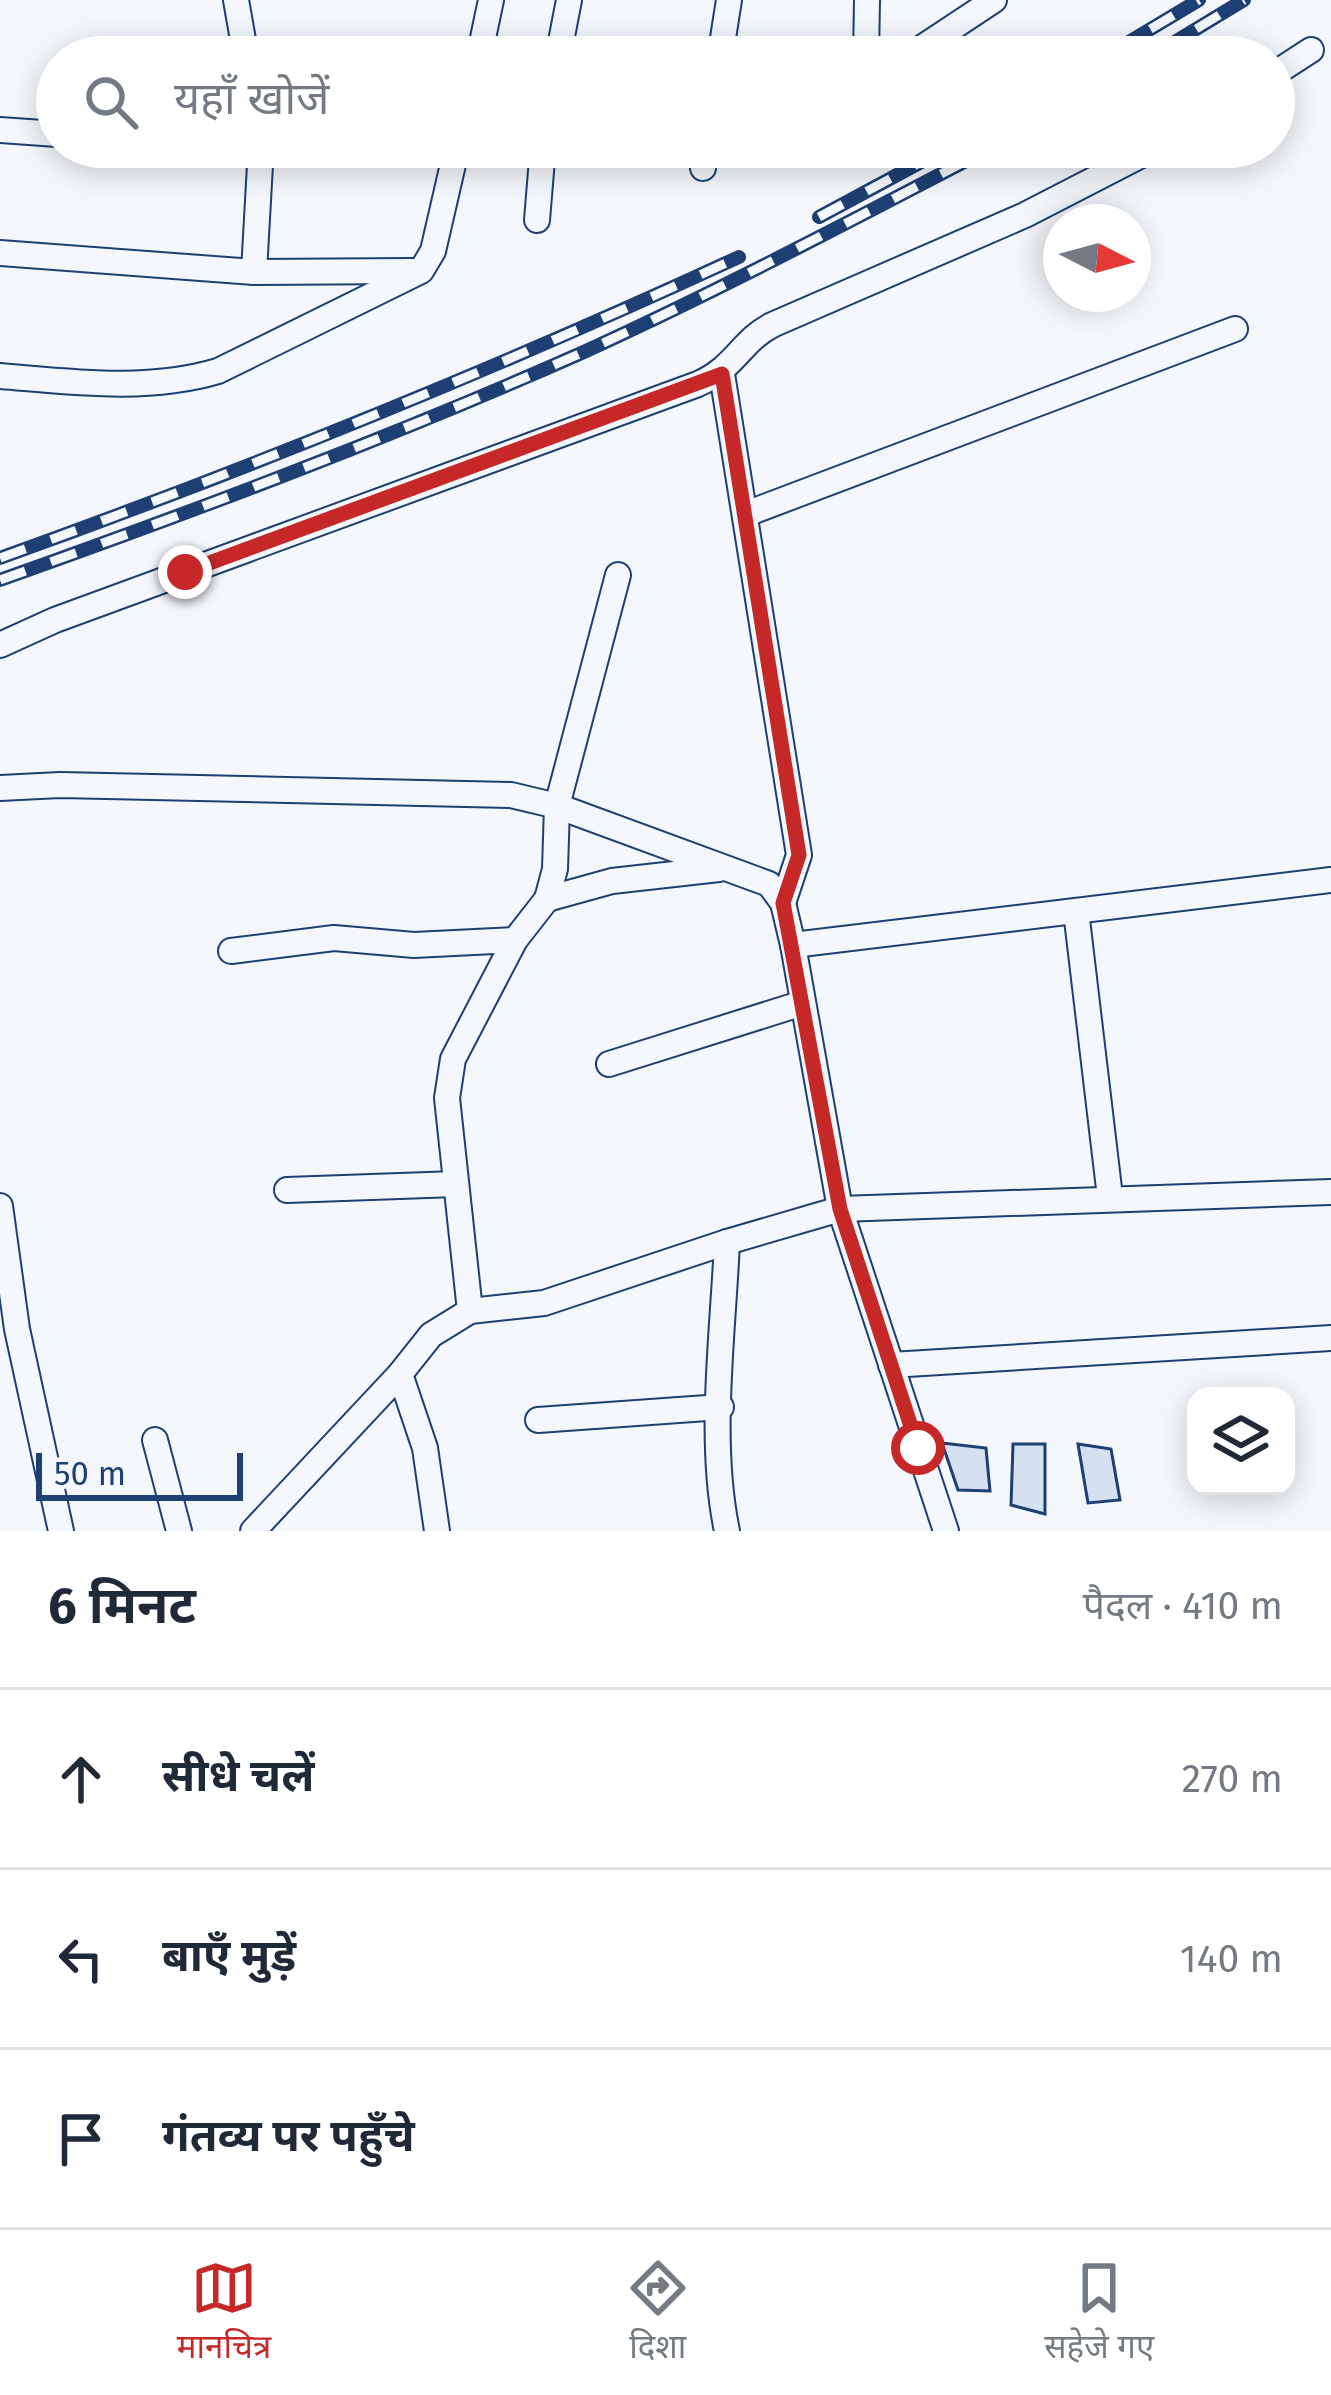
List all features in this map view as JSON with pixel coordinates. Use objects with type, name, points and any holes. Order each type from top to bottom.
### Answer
[{"type":"street","points":[[236,0],[242,36]]},
{"type":"street","points":[[483,36],[491,0]]},
{"type":"street","points":[[562,36],[569,0]]},
{"type":"street","points":[[723,36],[729,0]]},
{"type":"street","points":[[866,36],[867,0]]},
{"type":"street","points":[[940,36],[994,0]]},
{"type":"street","points":[[1295,61],[1312,50]]},
{"type":"street","points":[[0,130],[36,133]]},
{"type":"street","points":[[254,272],[260,168]]},
{"type":"street","points":[[0,376],[103,384],[191,379],[218,371],[421,271],[433,251],[452,168]]},
{"type":"street","points":[[537,220],[541,168]]},
{"type":"street","points":[[0,645],[55,620],[722,374],[751,339],[772,325],[1025,215],[1116,168]]},
{"type":"street","points":[[0,254],[254,272],[421,271]]},
{"type":"street","points":[[746,514],[1235,329]]},
{"type":"street","points":[[722,374],[799,855],[783,903]]},
{"type":"street","points":[[470,1312],[448,1078],[453,1059],[515,940],[547,898],[555,869],[557,806],[617,574]]},
{"type":"street","points":[[0,788],[61,785],[526,797],[769,884],[783,903],[793,945],[840,1209],[946,1531]]},
{"type":"street","points":[[547,898],[612,881],[728,868]]},
{"type":"street","points":[[793,945],[1331,880]]},
{"type":"street","points":[[1076,911],[1110,1197]]},
{"type":"street","points":[[231,950],[334,938],[414,945],[515,940]]},
{"type":"street","points":[[609,1064],[803,1003]]},
{"type":"street","points":[[286,1190],[456,1184]]},
{"type":"street","points":[[253,1531],[400,1375],[430,1335],[470,1312],[544,1303],[840,1209],[1331,1192]]},
{"type":"street","points":[[0,1205],[7,1304],[61,1531]]},
{"type":"street","points":[[727,1242],[720,1485],[727,1531]]},
{"type":"street","points":[[891,1365],[1331,1338]]},
{"type":"street","points":[[400,1375],[425,1448],[437,1531]]},
{"type":"street","points":[[538,1420],[721,1407]]},
{"type":"street","points":[[154,1440],[179,1531]]},
{"type":"building","points":[[942,1443],[986,1448],[990,1491],[958,1490]]},
{"type":"building","points":[[1013,1444],[1045,1444],[1045,1514],[1011,1505]]},
{"type":"building","points":[[1078,1444],[1111,1449],[1120,1500],[1088,1503]]},
{"type":"railway","points":[[1139,36],[1199,0]]},
{"type":"railway","points":[[1185,36],[1244,0]]},
{"type":"railway","points":[[819,217],[910,168]]},
{"type":"railway","points":[[0,580],[295,471],[586,351],[953,168]]},
{"type":"railway","points":[[0,558],[372,416],[739,257]]},
{"type":"route","points":[[185,572],[722,374],[799,855],[783,903],[840,1209],[918,1448]]}]
